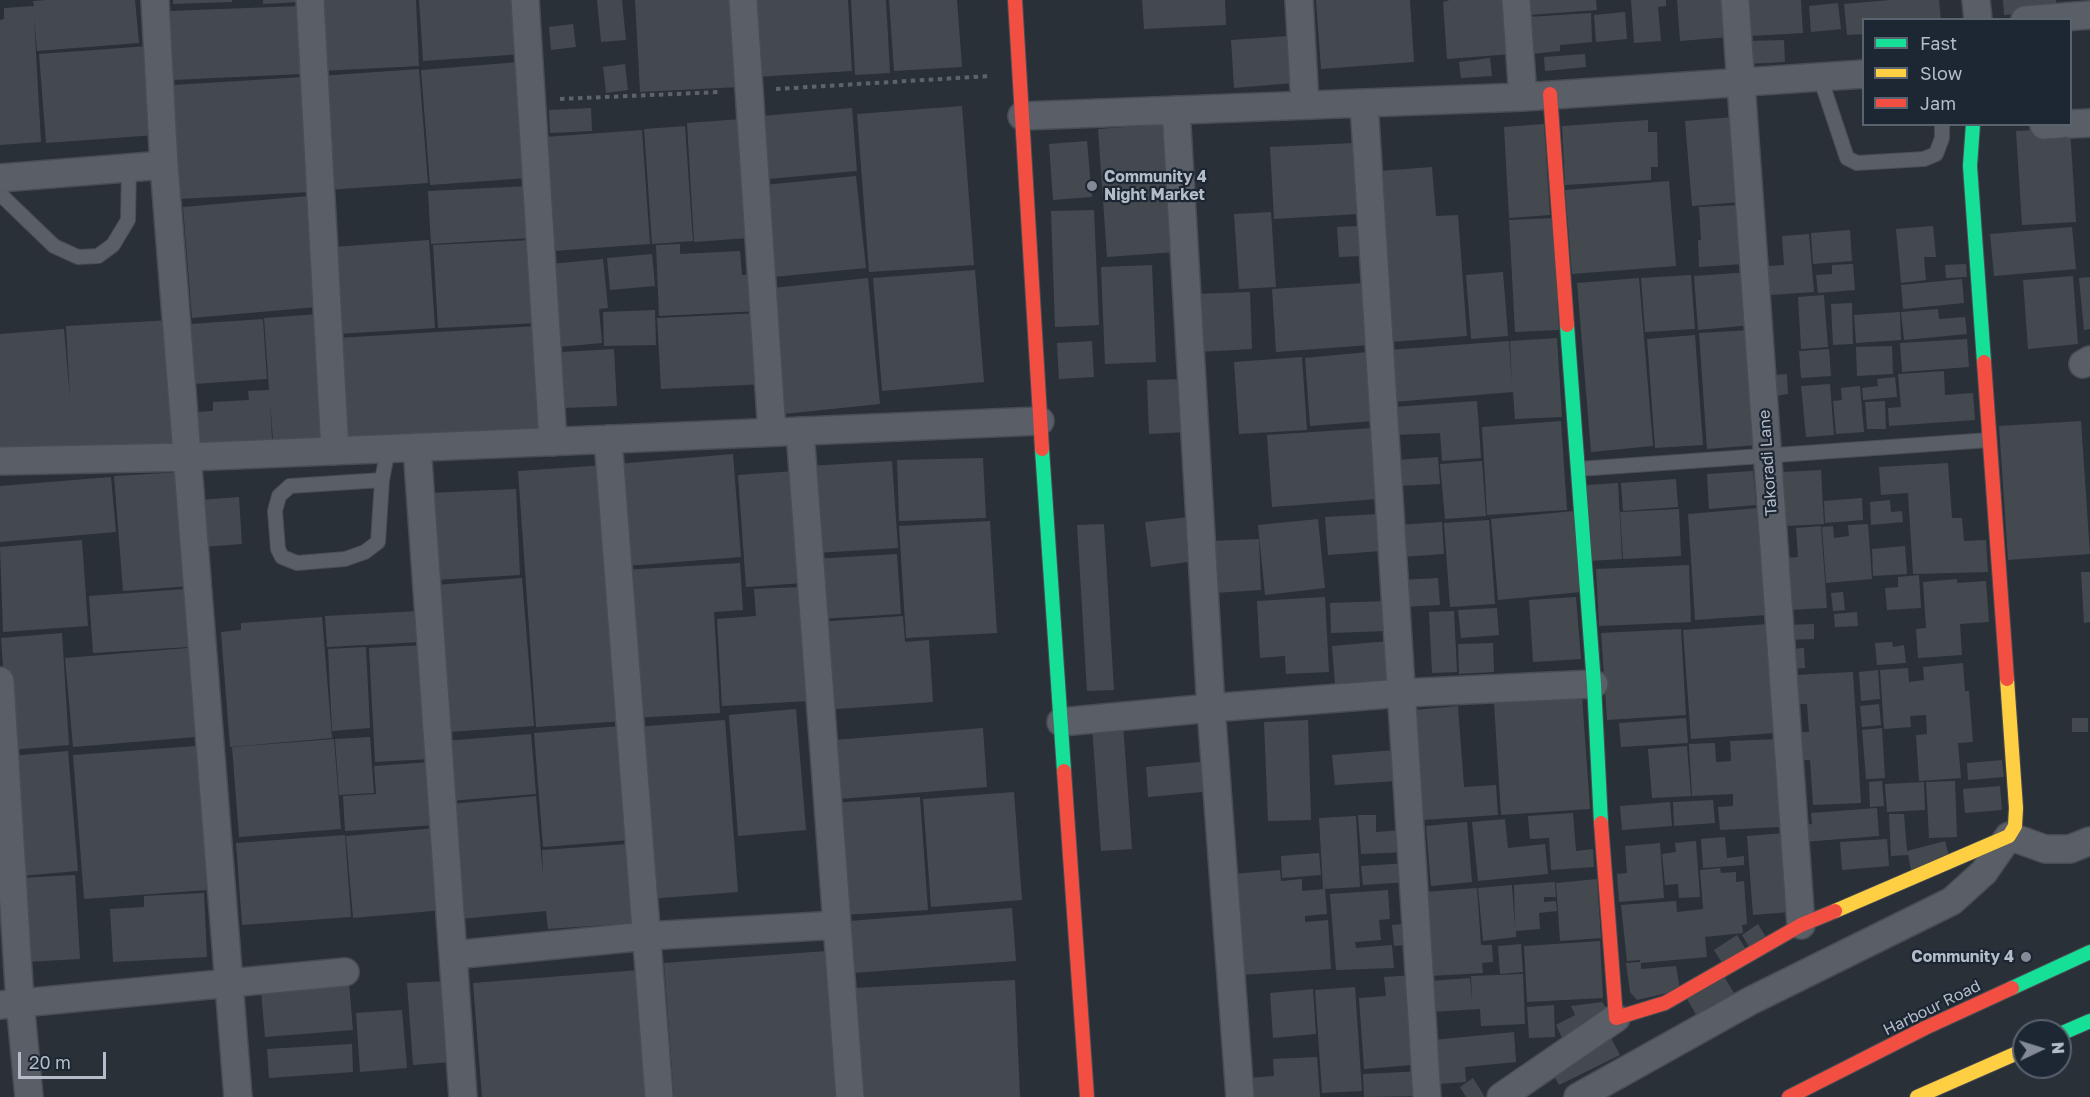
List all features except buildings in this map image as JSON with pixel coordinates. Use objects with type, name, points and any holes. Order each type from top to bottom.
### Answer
[{"type":"main road","points":[[1015,0],[1040,421],[1087,1097]]},
{"type":"main road","points":[[1550,94],[1594,684],[1603,868],[1616,1018],[1665,1003],[1801,925],[2009,836],[2015,826],[2016,807],[1970,166],[1974,126]]},
{"type":"main road","name":"Harbour Road","points":[[1790,1097],[1925,1028],[2090,952]]},
{"type":"main road","points":[[2072,1029],[2090,1021]]},
{"type":"main road","points":[[1917,1097],[2012,1055]]},
{"type":"street","points":[[155,0],[164,165],[238,1097]]},
{"type":"street","points":[[309,0],[335,451]]},
{"type":"street","points":[[525,0],[552,442]]},
{"type":"street","points":[[743,0],[772,432]]},
{"type":"street","points":[[1299,0],[1305,105]]},
{"type":"street","points":[[1516,0],[1523,97]]},
{"type":"street","name":"Takoradi Lane","points":[[1735,0],[1739,82],[1801,925]]},
{"type":"street","points":[[1976,0],[1978,18]]},
{"type":"street","points":[[2051,18],[2090,15]]},
{"type":"street","points":[[1022,116],[1523,97],[1862,74]]},
{"type":"street","points":[[1364,104],[1427,1097]]},
{"type":"street","points":[[1176,111],[1211,708],[1240,1097]]},
{"type":"street","points":[[2072,124],[2090,123]]},
{"type":"street","points":[[0,178],[164,165]]},
{"type":"street","points":[[0,461],[188,457],[1040,421]]},
{"type":"street","points":[[800,431],[850,1097]]},
{"type":"street","points":[[608,439],[659,1097]]},
{"type":"street","points":[[417,447],[463,1097]]},
{"type":"street","points":[[0,681],[10,1003],[29,1097]]},
{"type":"street","points":[[1061,722],[1402,693],[1594,684]]},
{"type":"street","points":[[1578,1097],[1750,1001],[1952,900],[1984,872],[2009,836],[2045,849],[2070,849],[2090,841]]},
{"type":"street","points":[[453,955],[647,936],[837,925]]},
{"type":"street","points":[[10,1003],[345,972]]},
{"type":"street","points":[[1501,1097],[1616,1018]]},
{"type":"lane","points":[[1820,77],[1847,158],[1857,163],[1924,159],[1936,154],[1942,138],[1942,126]]},
{"type":"lane","points":[[0,194],[54,246],[78,257],[98,256],[113,245],[128,220],[129,168]]},
{"type":"lane","points":[[1578,469],[1989,440]]},
{"type":"lane","points":[[382,480],[290,486],[279,496],[275,511],[278,549],[282,557],[297,563],[345,559],[365,552],[378,542],[382,480],[388,449]]},
{"type":"traffic: fast","points":[[1973,126],[1970,166],[1984,362]]},
{"type":"traffic: fast","points":[[1567,325],[1594,684],[1601,823]]},
{"type":"traffic: fast","points":[[1042,449],[1064,771]]},
{"type":"traffic: fast","points":[[2012,988],[2090,952]]},
{"type":"traffic: fast","points":[[2072,1029],[2090,1021]]},
{"type":"traffic: slow","points":[[1835,911],[2009,836],[2015,826],[2016,808],[2007,679]]},
{"type":"traffic: slow","points":[[1917,1097],[2012,1055]]},
{"type":"traffic: jam","points":[[1015,0],[1042,449]]},
{"type":"traffic: jam","points":[[1550,94],[1567,325]]},
{"type":"traffic: jam","points":[[1984,362],[2007,679]]},
{"type":"traffic: jam","points":[[1064,771],[1087,1097]]},
{"type":"traffic: jam","points":[[1601,823],[1616,1018],[1665,1003],[1801,925],[1835,911]]},
{"type":"traffic: jam","points":[[1789,1097],[1925,1028],[2012,988]]},
{"type":"place","name":"Community 4 Night Market","points":[[1092,186]]},
{"type":"place","name":"Community 4","points":[[2026,957]]}]
